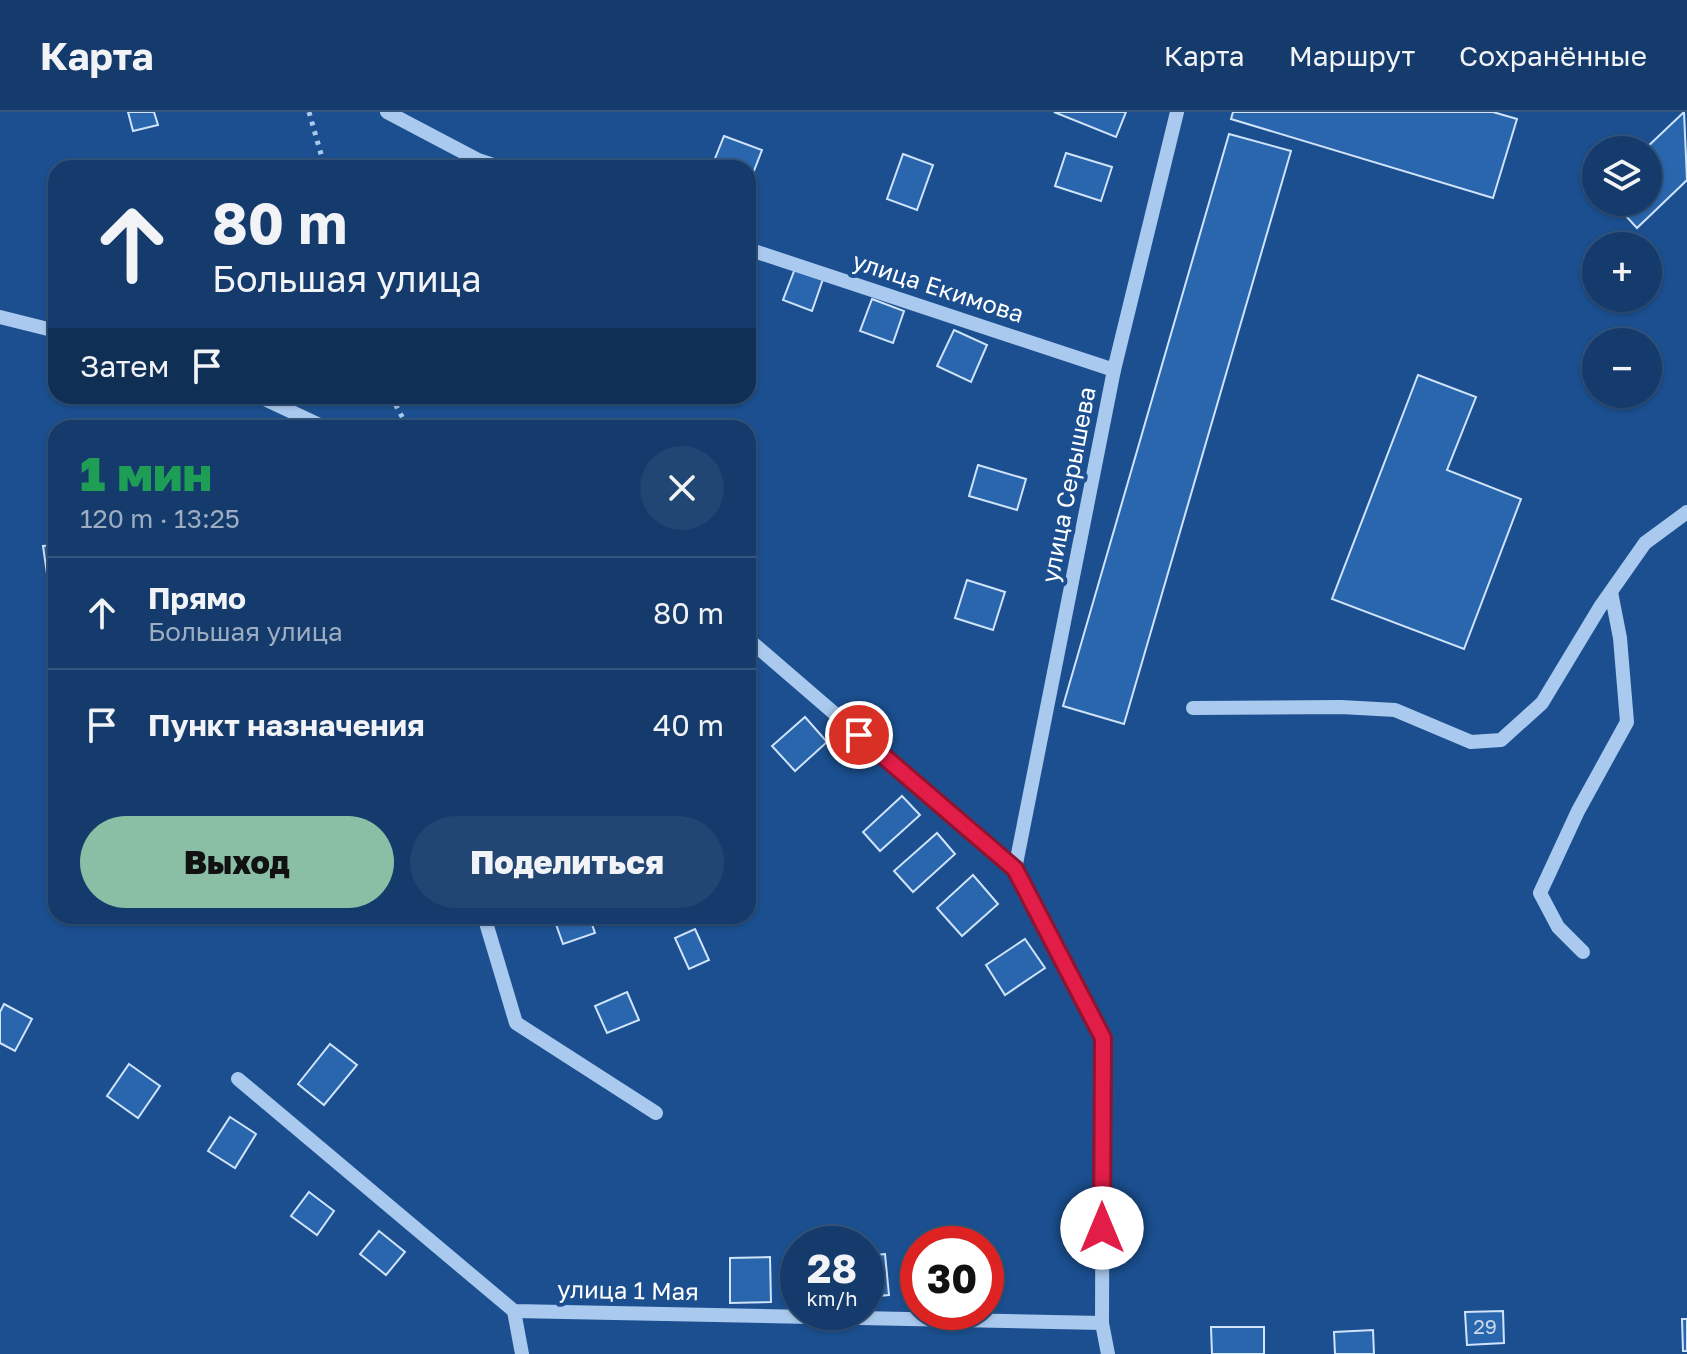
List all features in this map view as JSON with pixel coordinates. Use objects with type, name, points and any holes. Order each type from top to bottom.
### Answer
[{"type":"street","points":[[387,112],[478,160]]},
{"type":"street","name":"улица Серышева","points":[[1015,869],[1114,370],[1177,112]]},
{"type":"street","name":"улица Екимова","points":[[756,252],[1114,370]]},
{"type":"street","points":[[0,317],[48,329]]},
{"type":"street","points":[[275,404],[309,420]]},
{"type":"street","points":[[1193,708],[1341,707],[1395,710],[1471,742],[1501,740],[1542,703],[1645,543],[1687,512]]},
{"type":"street","points":[[1583,952],[1558,927],[1540,893],[1578,811],[1627,722],[1620,638],[1611,592]]},
{"type":"street","points":[[756,646],[1015,869],[1103,1038],[1102,1323],[1108,1354]]},
{"type":"street","points":[[486,924],[516,1023],[656,1113]]},
{"type":"street","points":[[238,1079],[514,1311],[522,1354]]},
{"type":"street","name":"улица 1 Мая","points":[[514,1311],[1102,1323]]},
{"type":"path","points":[[309,112],[323,160]]},
{"type":"building","points":[[128,112],[154,112],[158,125],[133,131]]},
{"type":"building","points":[[1054,112],[1126,112],[1116,137]]},
{"type":"building","points":[[1233,112],[1493,112],[1517,119],[1493,198],[1231,119]]},
{"type":"building","points":[[1684,112],[1687,180],[1662,204],[1662,136],[1659,136]]},
{"type":"building","points":[[1229,134],[1291,151],[1124,724],[1063,706]]},
{"type":"building","points":[[724,136],[762,150],[756,166],[756,160],[714,160]]},
{"type":"building","points":[[1066,153],[1112,167],[1101,201],[1055,186]]},
{"type":"building","points":[[903,154],[933,165],[917,210],[887,199]]},
{"type":"building","points":[[1626,216],[1650,216],[1637,228]]},
{"type":"building","points":[[796,266],[824,276],[812,311],[783,300]]},
{"type":"building","points":[[872,299],[904,311],[893,343],[860,331]]},
{"type":"building","points":[[954,330],[987,345],[971,382],[937,366]]},
{"type":"building","points":[[1418,375],[1476,397],[1447,470],[1521,499],[1464,649],[1332,599]]},
{"type":"building","points":[[978,465],[1026,479],[1017,510],[969,496]]},
{"type":"building","points":[[43,546],[48,546],[48,581]]},
{"type":"building","points":[[967,580],[1005,592],[993,630],[955,618]]},
{"type":"building","points":[[805,717],[827,742],[795,771],[772,746]]},
{"type":"building","points":[[902,796],[920,815],[880,851],[863,832]]},
{"type":"building","points":[[937,833],[955,854],[913,892],[894,871]]},
{"type":"building","points":[[973,875],[998,904],[962,936],[937,908]]},
{"type":"building","points":[[556,924],[592,924],[595,933],[563,944]]},
{"type":"building","points":[[695,929],[709,960],[689,969],[675,938]]},
{"type":"building","points":[[1025,939],[1045,968],[1005,995],[986,965]]},
{"type":"building","points":[[627,992],[639,1020],[607,1033],[595,1006]]},
{"type":"building","points":[[4,1004],[32,1019],[15,1051],[0,1043],[0,1012]]},
{"type":"building","points":[[330,1044],[357,1065],[324,1105],[298,1084]]},
{"type":"building","points":[[129,1064],[160,1086],[138,1118],[107,1096]]},
{"type":"building","points":[[230,1117],[256,1134],[235,1168],[208,1151]]},
{"type":"building","points":[[309,1192],[334,1211],[317,1235],[291,1216]]},
{"type":"building","points":[[379,1231],[405,1252],[386,1275],[360,1254]]},
{"type":"building","points":[[884,1254],[889,1295],[884,1295]]},
{"type":"building","points":[[770,1257],[771,1302],[730,1303],[730,1258]]},
{"type":"building","points":[[1503,1311],[1504,1343],[1467,1345],[1465,1312]]},
{"type":"building","points":[[1682,1319],[1687,1319],[1687,1351],[1683,1351]]},
{"type":"building","points":[[1211,1327],[1264,1327],[1264,1354],[1212,1354]]},
{"type":"building","points":[[1373,1330],[1374,1354],[1335,1354],[1334,1332]]},
{"type":"route","points":[[859,735],[1015,869],[1103,1038],[1102,1228]]}]
